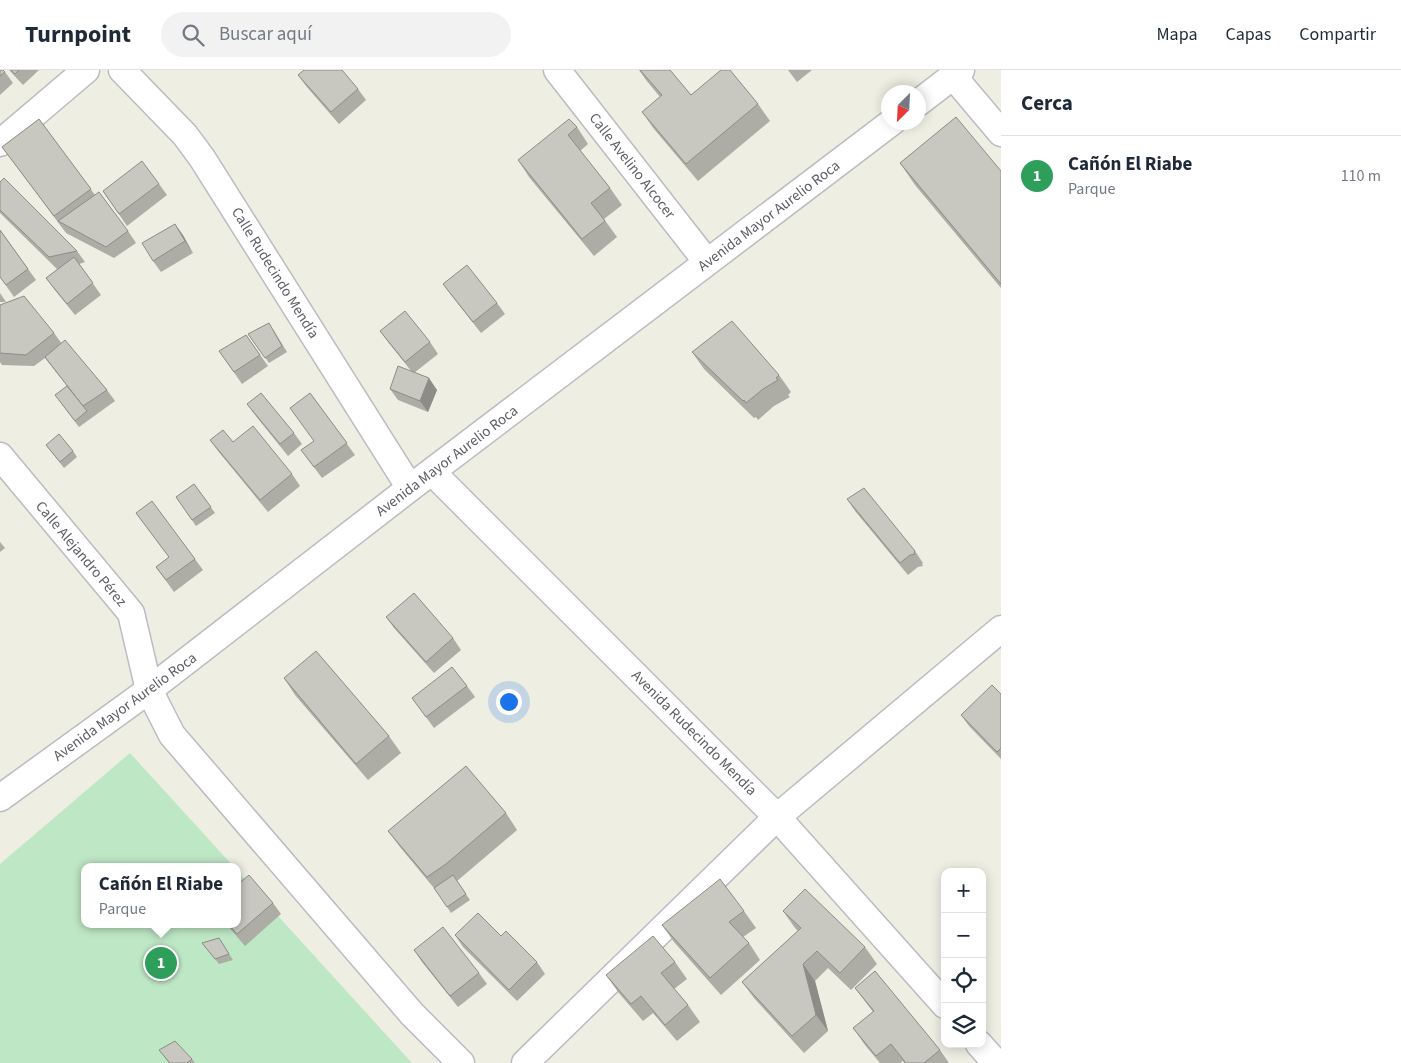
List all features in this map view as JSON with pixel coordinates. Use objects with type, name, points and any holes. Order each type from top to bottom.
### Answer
[{"type":"street","points":[[0,143],[86,70]]},
{"type":"street","name":"Calle Rudecindo Mendía","points":[[122,70],[185,135],[202,158],[410,488]]},
{"type":"street","name":"Calle Avelino Alcocer","points":[[557,70],[707,262]]},
{"type":"street","points":[[926,97],[958,73],[1001,133]]},
{"type":"street","name":"Avenida Mayor Aurelio Roca","points":[[0,798],[149,690],[410,488],[881,130]]},
{"type":"street","name":"Calle Alejandro Pérez","points":[[0,456],[130,613],[149,690],[172,735],[412,1014],[461,1063]]},
{"type":"street","name":"Avenida Rudecindo Mendía","points":[[432,472],[778,817],[942,1003]]},
{"type":"street","points":[[525,1063],[778,817],[1001,630]]},
{"type":"street","points":[[983,1048],[996,1063]]},
{"type":"green space","points":[[130,753],[230,863],[81,863],[81,928],[241,928],[241,875],[412,1063],[0,1063],[0,864]]},
{"type":"building","points":[[0,70],[5,72],[0,76]]},
{"type":"building","points":[[11,70],[19,70],[15,74]]},
{"type":"building","points":[[304,70],[342,70],[358,89],[331,112],[298,75]]},
{"type":"building","points":[[640,70],[670,70],[691,95],[721,70],[730,70],[758,104],[686,164],[642,112],[662,95]]},
{"type":"building","points":[[956,117],[1001,171],[1001,284],[900,163]]},
{"type":"building","points":[[39,119],[91,189],[54,216],[2,147]]},
{"type":"building","points":[[569,119],[577,127],[568,135],[610,188],[591,203],[605,221],[582,239],[518,160]]},
{"type":"building","points":[[142,161],[159,184],[119,214],[103,191]]},
{"type":"building","points":[[4,178],[77,251],[49,257],[0,210],[0,182]]},
{"type":"building","points":[[99,192],[128,231],[106,247],[58,221]]},
{"type":"building","points":[[175,224],[185,241],[153,261],[142,243]]},
{"type":"building","points":[[0,230],[28,269],[6,285],[0,277]]},
{"type":"building","points":[[74,257],[93,283],[67,304],[46,278]]},
{"type":"building","points":[[467,265],[497,303],[473,322],[443,284]]},
{"type":"building","points":[[24,296],[54,333],[26,355],[0,353],[0,305]]},
{"type":"building","points":[[405,311],[430,342],[405,362],[380,331]]},
{"type":"building","points":[[732,321],[779,375],[776,378],[778,380],[746,403],[692,352]]},
{"type":"building","points":[[269,323],[282,346],[265,358],[248,334]]},
{"type":"building","points":[[246,335],[260,355],[234,372],[219,351]]},
{"type":"building","points":[[65,340],[107,390],[83,406],[45,357]]},
{"type":"building","points":[[398,366],[429,378],[420,401],[390,389]]},
{"type":"building","points":[[67,386],[87,411],[75,421],[55,395]]},
{"type":"building","points":[[261,393],[294,433],[280,444],[247,404]]},
{"type":"building","points":[[310,393],[347,443],[314,467],[301,450],[314,441],[290,408]]},
{"type":"building","points":[[253,426],[292,474],[260,500],[210,440],[223,430],[233,442]]},
{"type":"building","points":[[59,434],[73,451],[60,462],[46,445]]},
{"type":"building","points":[[194,484],[211,507],[192,520],[176,497]]},
{"type":"building","points":[[864,488],[915,551],[915,554],[910,555],[900,563],[847,499]]},
{"type":"building","points":[[152,501],[195,559],[166,580],[156,567],[169,557],[136,513]]},
{"type":"building","points":[[414,593],[453,638],[426,662],[386,617]]},
{"type":"building","points":[[316,651],[389,736],[356,764],[284,678]]},
{"type":"building","points":[[452,667],[467,686],[426,717],[412,698]]},
{"type":"building","points":[[992,685],[1001,694],[1001,748],[997,752],[961,715]]},
{"type":"building","points":[[466,766],[506,813],[446,864],[427,877],[388,831]]},
{"type":"building","points":[[249,875],[273,903],[237,934],[232,928],[241,928],[241,882]]},
{"type":"building","points":[[453,875],[466,894],[447,907],[434,888]]},
{"type":"building","points":[[720,879],[744,911],[729,922],[749,943],[710,978],[662,925]]},
{"type":"building","points":[[805,889],[865,947],[840,973],[817,951],[803,964],[816,1015],[792,1036],[742,982],[801,928],[783,911]]},
{"type":"building","points":[[478,913],[501,936],[506,931],[537,962],[509,990],[455,935]]},
{"type":"building","points":[[443,927],[479,973],[450,996],[414,950]]},
{"type":"building","points":[[653,936],[675,962],[661,973],[688,1005],[665,1025],[641,996],[631,1004],[606,975]]},
{"type":"building","points":[[219,938],[229,954],[215,959],[202,943]]},
{"type":"building","points":[[875,971],[940,1050],[924,1063],[906,1063],[891,1044],[876,1056],[853,1028],[874,1011],[855,988]]},
{"type":"building","points":[[175,1041],[192,1059],[187,1063],[170,1063],[159,1050]]},
{"type":"place","name":"Cañón El Riabe","points":[[161,963]]}]
